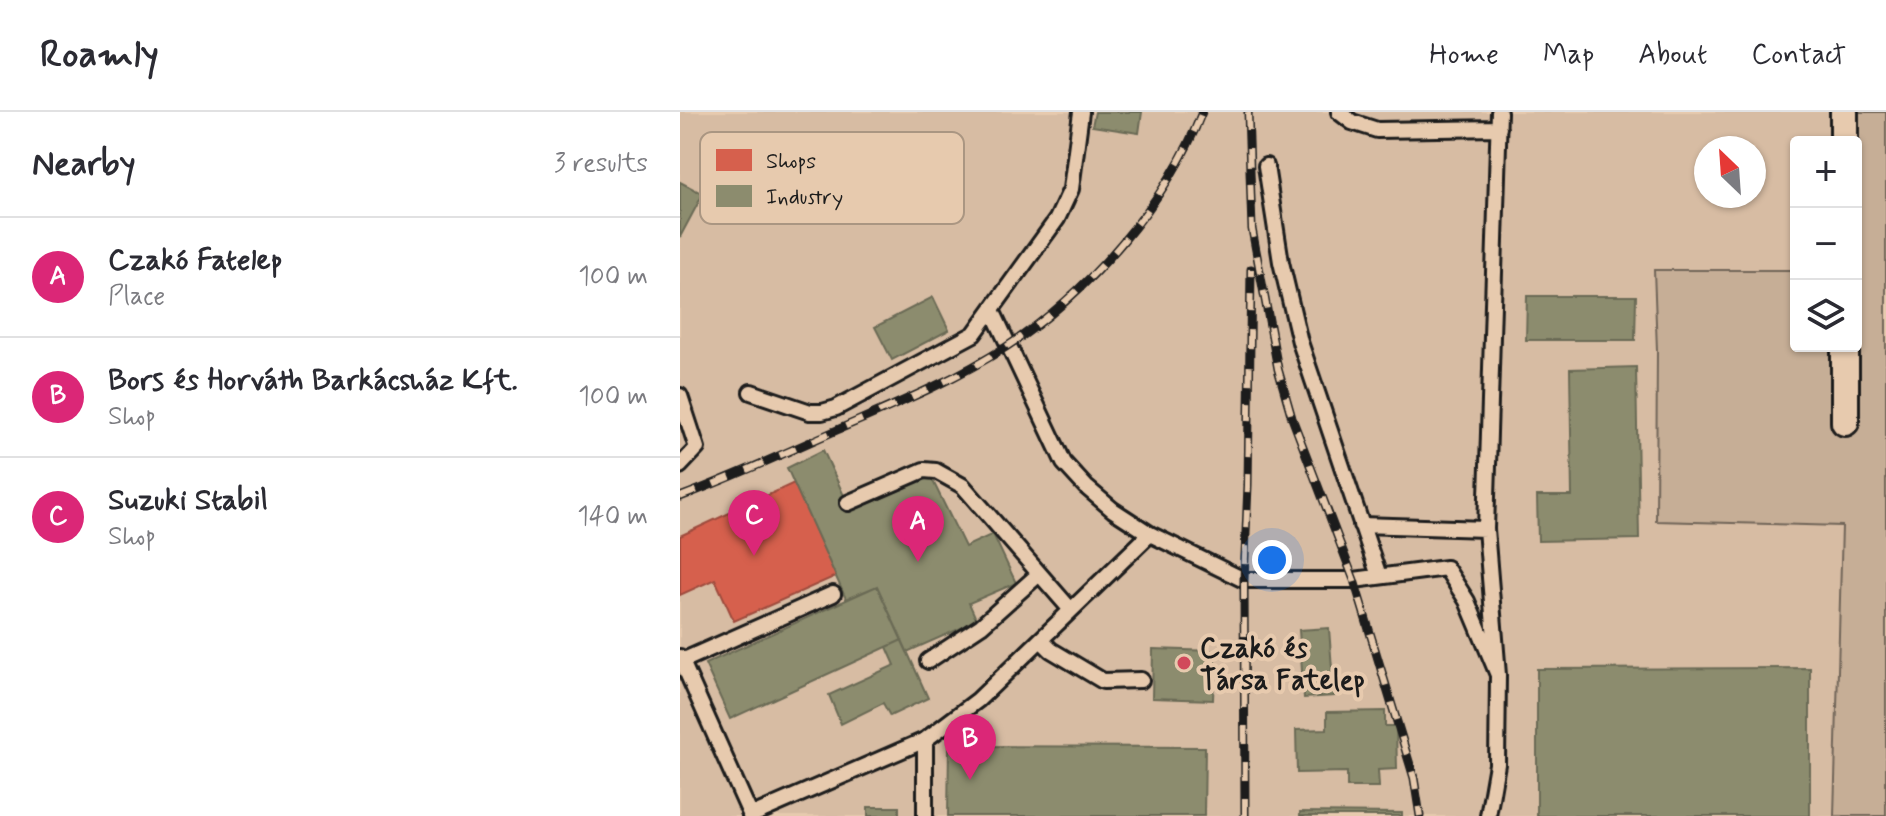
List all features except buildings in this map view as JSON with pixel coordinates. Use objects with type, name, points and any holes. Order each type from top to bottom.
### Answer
[{"type":"street","points":[[1844,112],[1844,136]]},
{"type":"street","points":[[1845,352],[1845,422]]},
{"type":"lane","points":[[751,392],[810,412],[822,412],[836,408],[974,334],[1057,219],[1071,189],[1081,112]]},
{"type":"lane","points":[[1339,112],[1352,122],[1377,130],[1499,120],[1486,529],[1498,675],[1497,764],[1488,816]]},
{"type":"lane","points":[[1266,166],[1281,262],[1300,342],[1379,576]]},
{"type":"lane","points":[[992,310],[1064,463],[1113,510],[1150,534],[1244,580],[1354,580],[1446,568],[1467,601],[1498,675]]},
{"type":"lane","points":[[680,396],[697,448],[680,466]]},
{"type":"lane","points":[[848,503],[924,470],[936,471],[963,486],[1071,610]]},
{"type":"lane","points":[[1361,525],[1486,529]]},
{"type":"lane","points":[[833,594],[681,659],[750,816],[925,740],[978,700],[1150,534]]},
{"type":"lane","points":[[928,661],[981,626],[1039,574]]},
{"type":"lane","points":[[1041,640],[1051,650],[1103,681],[1141,680]]},
{"type":"lane","points":[[925,740],[925,816]]},
{"type":"shaded area","points":[[680,112],[1831,112],[1831,136],[1790,136],[1790,270],[1654,271],[1657,350],[1843,525],[1834,816],[680,816]]},
{"type":"shaded area","points":[[1831,112],[1886,112],[1886,816],[1834,816],[1842,526],[1656,521],[1654,270],[1790,270],[1790,352],[1862,352],[1862,136],[1831,136]]},
{"type":"railway","points":[[680,497],[923,392],[986,359],[1036,326],[1094,274],[1146,212],[1187,146],[1202,112]]},
{"type":"railway","points":[[1248,112],[1252,229],[1278,369],[1292,418],[1354,580],[1414,778],[1420,816]]},
{"type":"railway","points":[[1245,816],[1244,580],[1251,269]]},
{"type":"place","name":"Suzuki Stabil","points":[[754,556]]},
{"type":"place","name":"Czakó Fatelep","points":[[918,562]]},
{"type":"place","name":"Czakó és Társa Fatelep","points":[[1184,663]]},
{"type":"place","name":"Bors és Horváth Barkácsház Kft.","points":[[970,780]]}]
